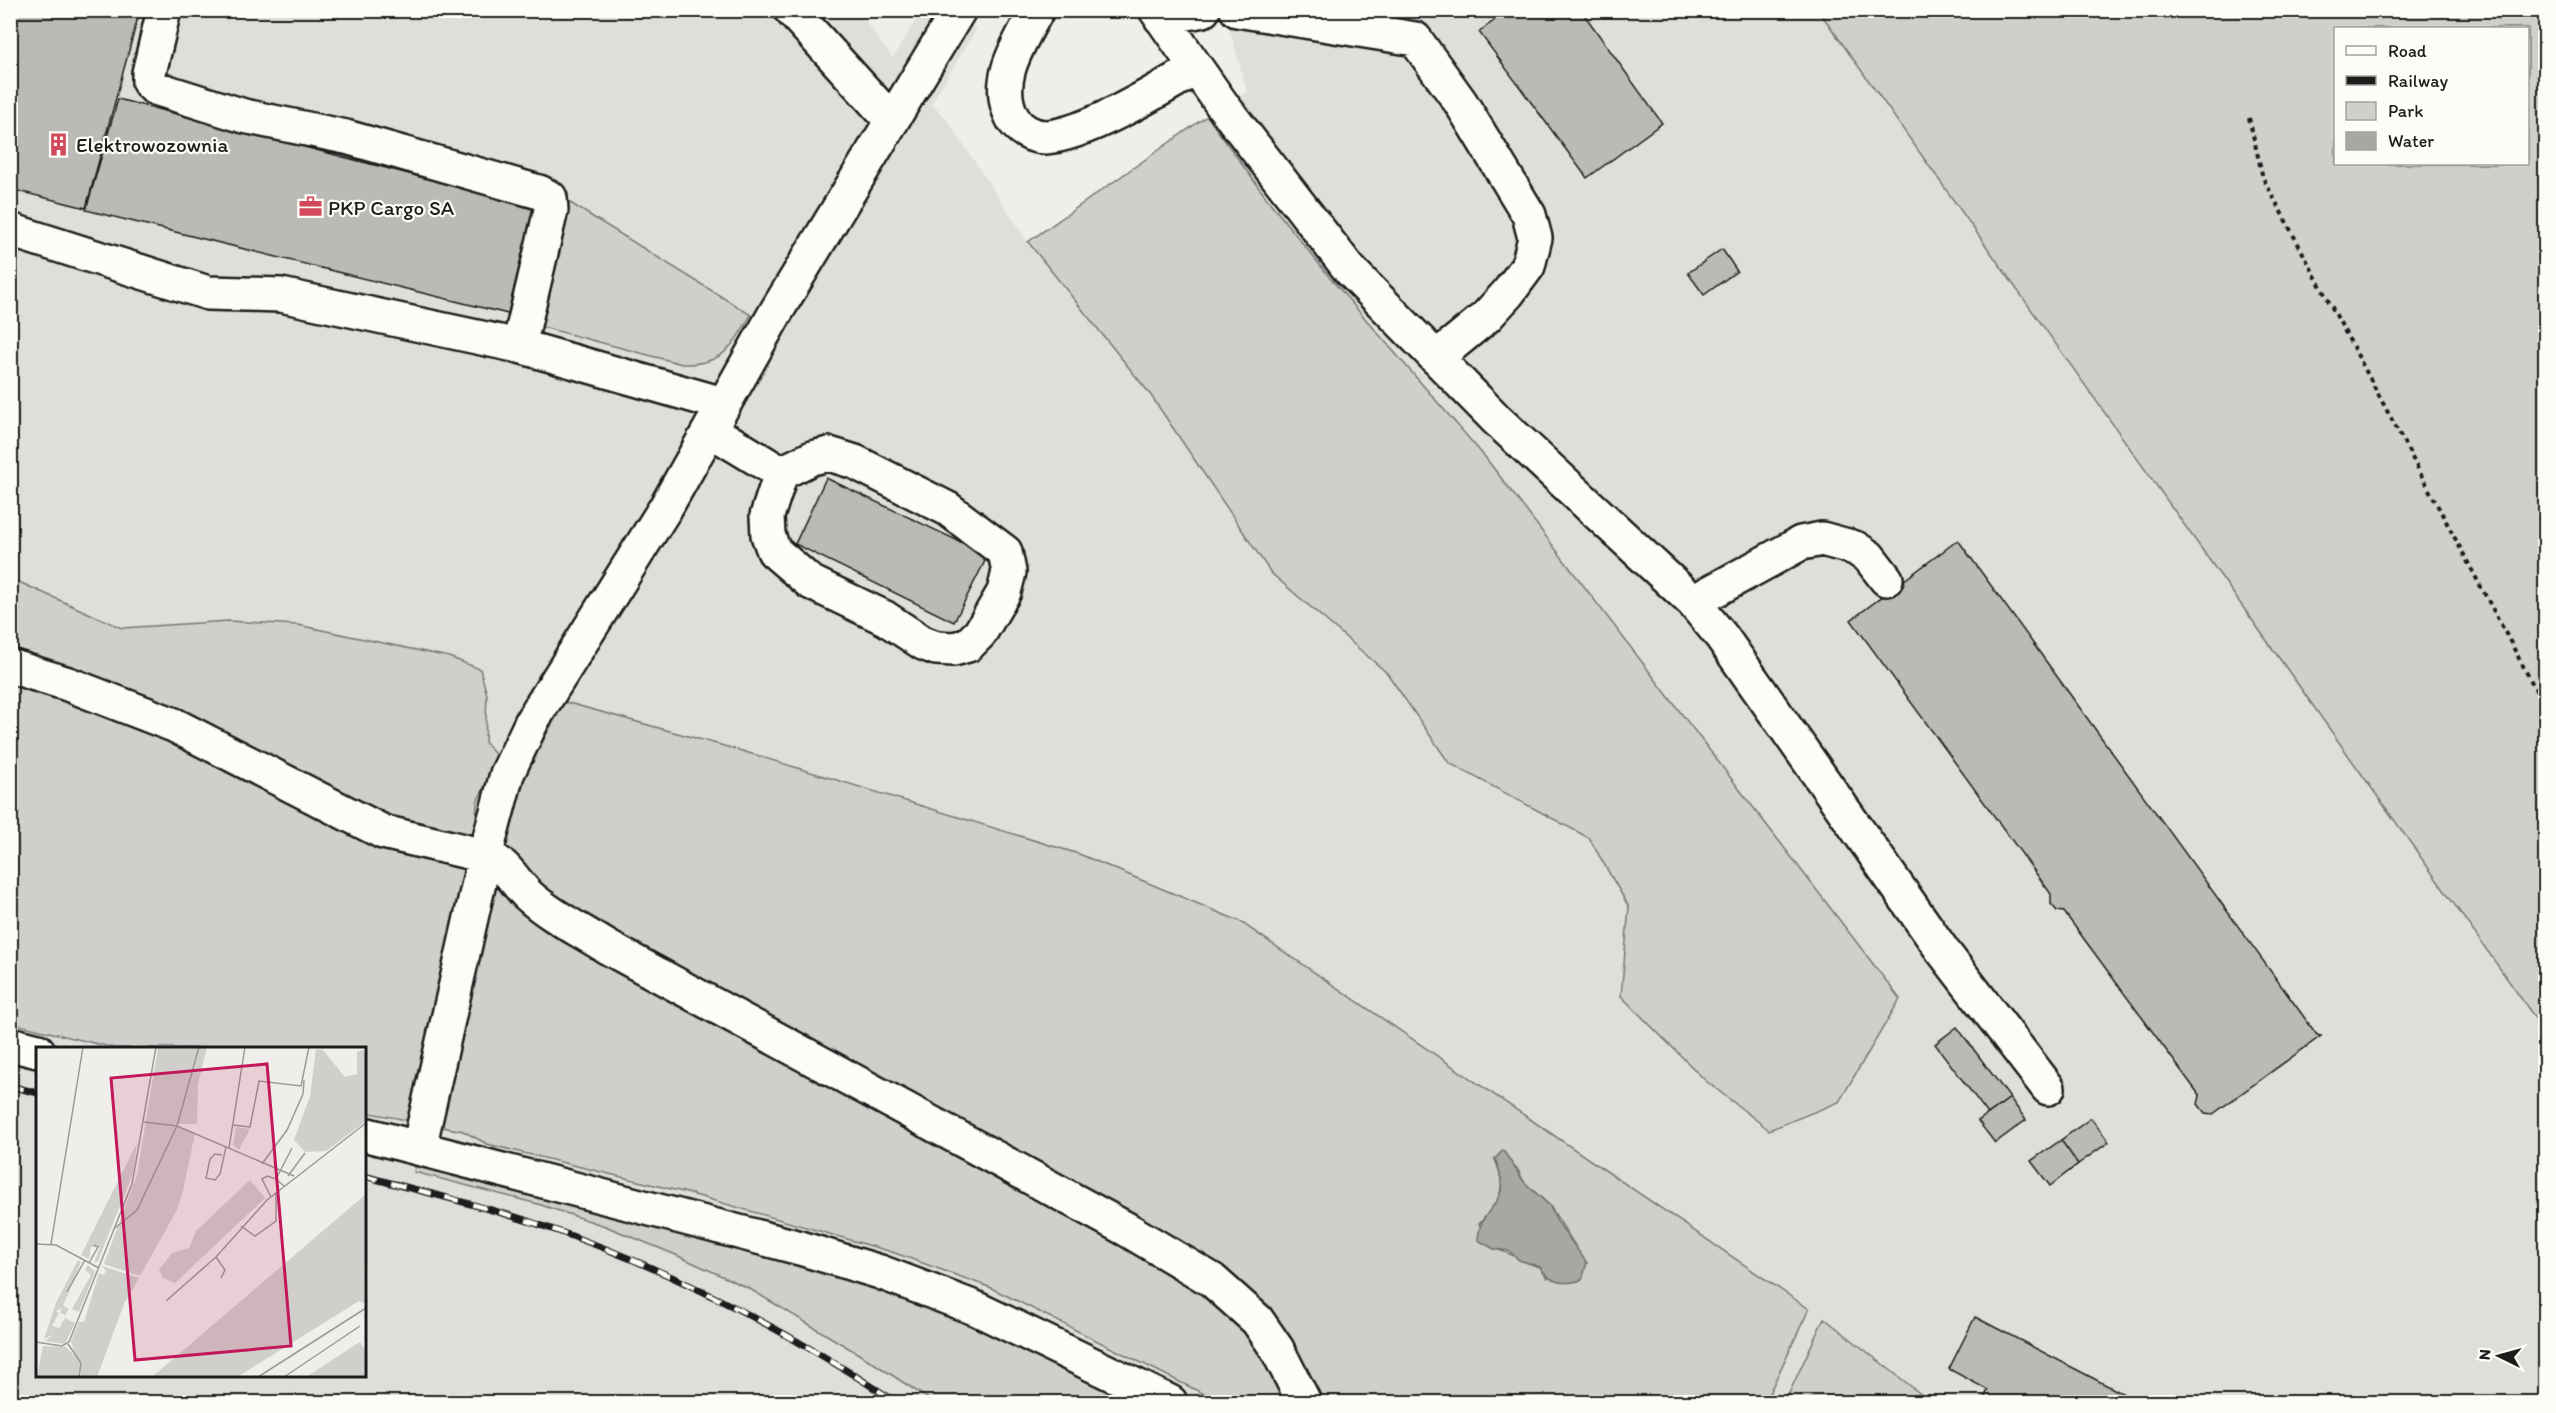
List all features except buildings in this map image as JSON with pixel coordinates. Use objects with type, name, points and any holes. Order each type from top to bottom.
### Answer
[{"type":"lane","points":[[164,10],[149,73],[149,82],[155,88],[244,116],[346,137],[539,192],[549,198],[550,210],[519,346]]},
{"type":"lane","points":[[791,10],[892,121]]},
{"type":"lane","points":[[419,1148],[485,856],[507,774],[533,719],[666,507],[716,417],[959,10]]},
{"type":"lane","points":[[1037,10],[1009,64],[1005,99],[1017,125],[1032,135],[1046,137],[1080,127],[1141,100],[1196,68]]},
{"type":"lane","points":[[1203,10],[1159,14],[1196,68],[1349,269],[1497,420],[1693,602],[1722,637],[1942,950],[2048,1088]]},
{"type":"lane","points":[[1237,10],[1415,39]]},
{"type":"lane","points":[[1397,10],[1461,103],[1528,215],[1534,238],[1528,266],[1508,293],[1478,324],[1436,357]]},
{"type":"lane","points":[[10,230],[208,293],[281,296],[519,346],[716,417],[781,473]]},
{"type":"lane","points":[[829,454],[855,462],[948,509],[1005,552],[1009,572],[1004,592],[980,633],[968,645],[954,649],[936,648],[923,643],[885,618],[810,582],[774,551],[768,535],[767,516],[781,473],[812,458],[829,454]]},
{"type":"lane","points":[[1693,602],[1801,543],[1822,539],[1855,548],[1869,557],[1886,579]]},
{"type":"lane","points":[[10,666],[68,684],[174,725],[383,832],[498,860],[537,902],[607,947],[1128,1230],[1212,1280],[1257,1320],[1277,1349],[1304,1402]]},
{"type":"lane","points":[[10,1044],[36,1050]]},
{"type":"lane","points":[[366,1135],[788,1245],[880,1272],[975,1308],[1170,1402]]},
{"type":"path","points":[[2248,118],[2263,178],[2546,709]]},
{"type":"shaded area","points":[[10,11],[857,11],[893,58],[921,11],[948,11],[977,29],[931,104],[945,117],[1028,242],[1207,116],[1247,92],[1228,24],[1220,11],[1819,11],[2545,1032],[2545,1402],[11,1402]]},
{"type":"green space","points":[[1819,11],[2545,11],[2545,1032]]},
{"type":"green space","points":[[1207,116],[1268,200],[1331,279],[1485,457],[1900,999],[1839,1102],[1769,1130],[1706,1081],[1621,996],[1629,907],[1589,838],[1449,763],[1387,673],[1271,573],[1150,394],[1028,242]]},
{"type":"green space","points":[[567,201],[751,315],[732,345],[725,352],[707,361],[682,364],[538,326]]},
{"type":"green space","points":[[10,578],[122,628],[229,621],[298,625],[449,657],[480,669],[487,695],[485,742],[498,758],[477,802],[475,834],[509,813],[525,772],[565,702],[742,751],[1079,854],[1239,921],[1809,1309],[1765,1402],[1220,1402],[989,1287],[892,1252],[691,1194],[487,1144],[463,1131],[366,1112],[366,1047],[110,1047],[11,1023]],"holes":[[[1495,1159],[1517,1168],[1524,1182],[1550,1206],[1577,1249],[1547,1278],[1540,1267],[1494,1249],[1479,1224],[1500,1194],[1501,1179]]]},
{"type":"green space","points":[[416,1163],[875,1285],[968,1321],[1131,1402],[933,1402],[872,1362],[748,1288],[605,1226],[538,1204],[414,1172]]},
{"type":"green space","points":[[1824,1318],[1927,1399],[1932,1402],[1785,1402]]},
{"type":"water","points":[[1503,1150],[1524,1182],[1550,1206],[1556,1220],[1587,1263],[1582,1280],[1558,1282],[1544,1273],[1540,1267],[1519,1260],[1509,1251],[1494,1249],[1478,1240],[1484,1218],[1499,1196],[1500,1175],[1495,1159]]},
{"type":"railway","points":[[10,1086],[36,1092]]},
{"type":"railway","points":[[366,1177],[510,1215],[627,1257],[765,1323],[896,1402]]},
{"type":"place","name":"Elektrowozownia","points":[[58,144]]},
{"type":"place","name":"PKP Cargo SA","points":[[310,207]]}]
